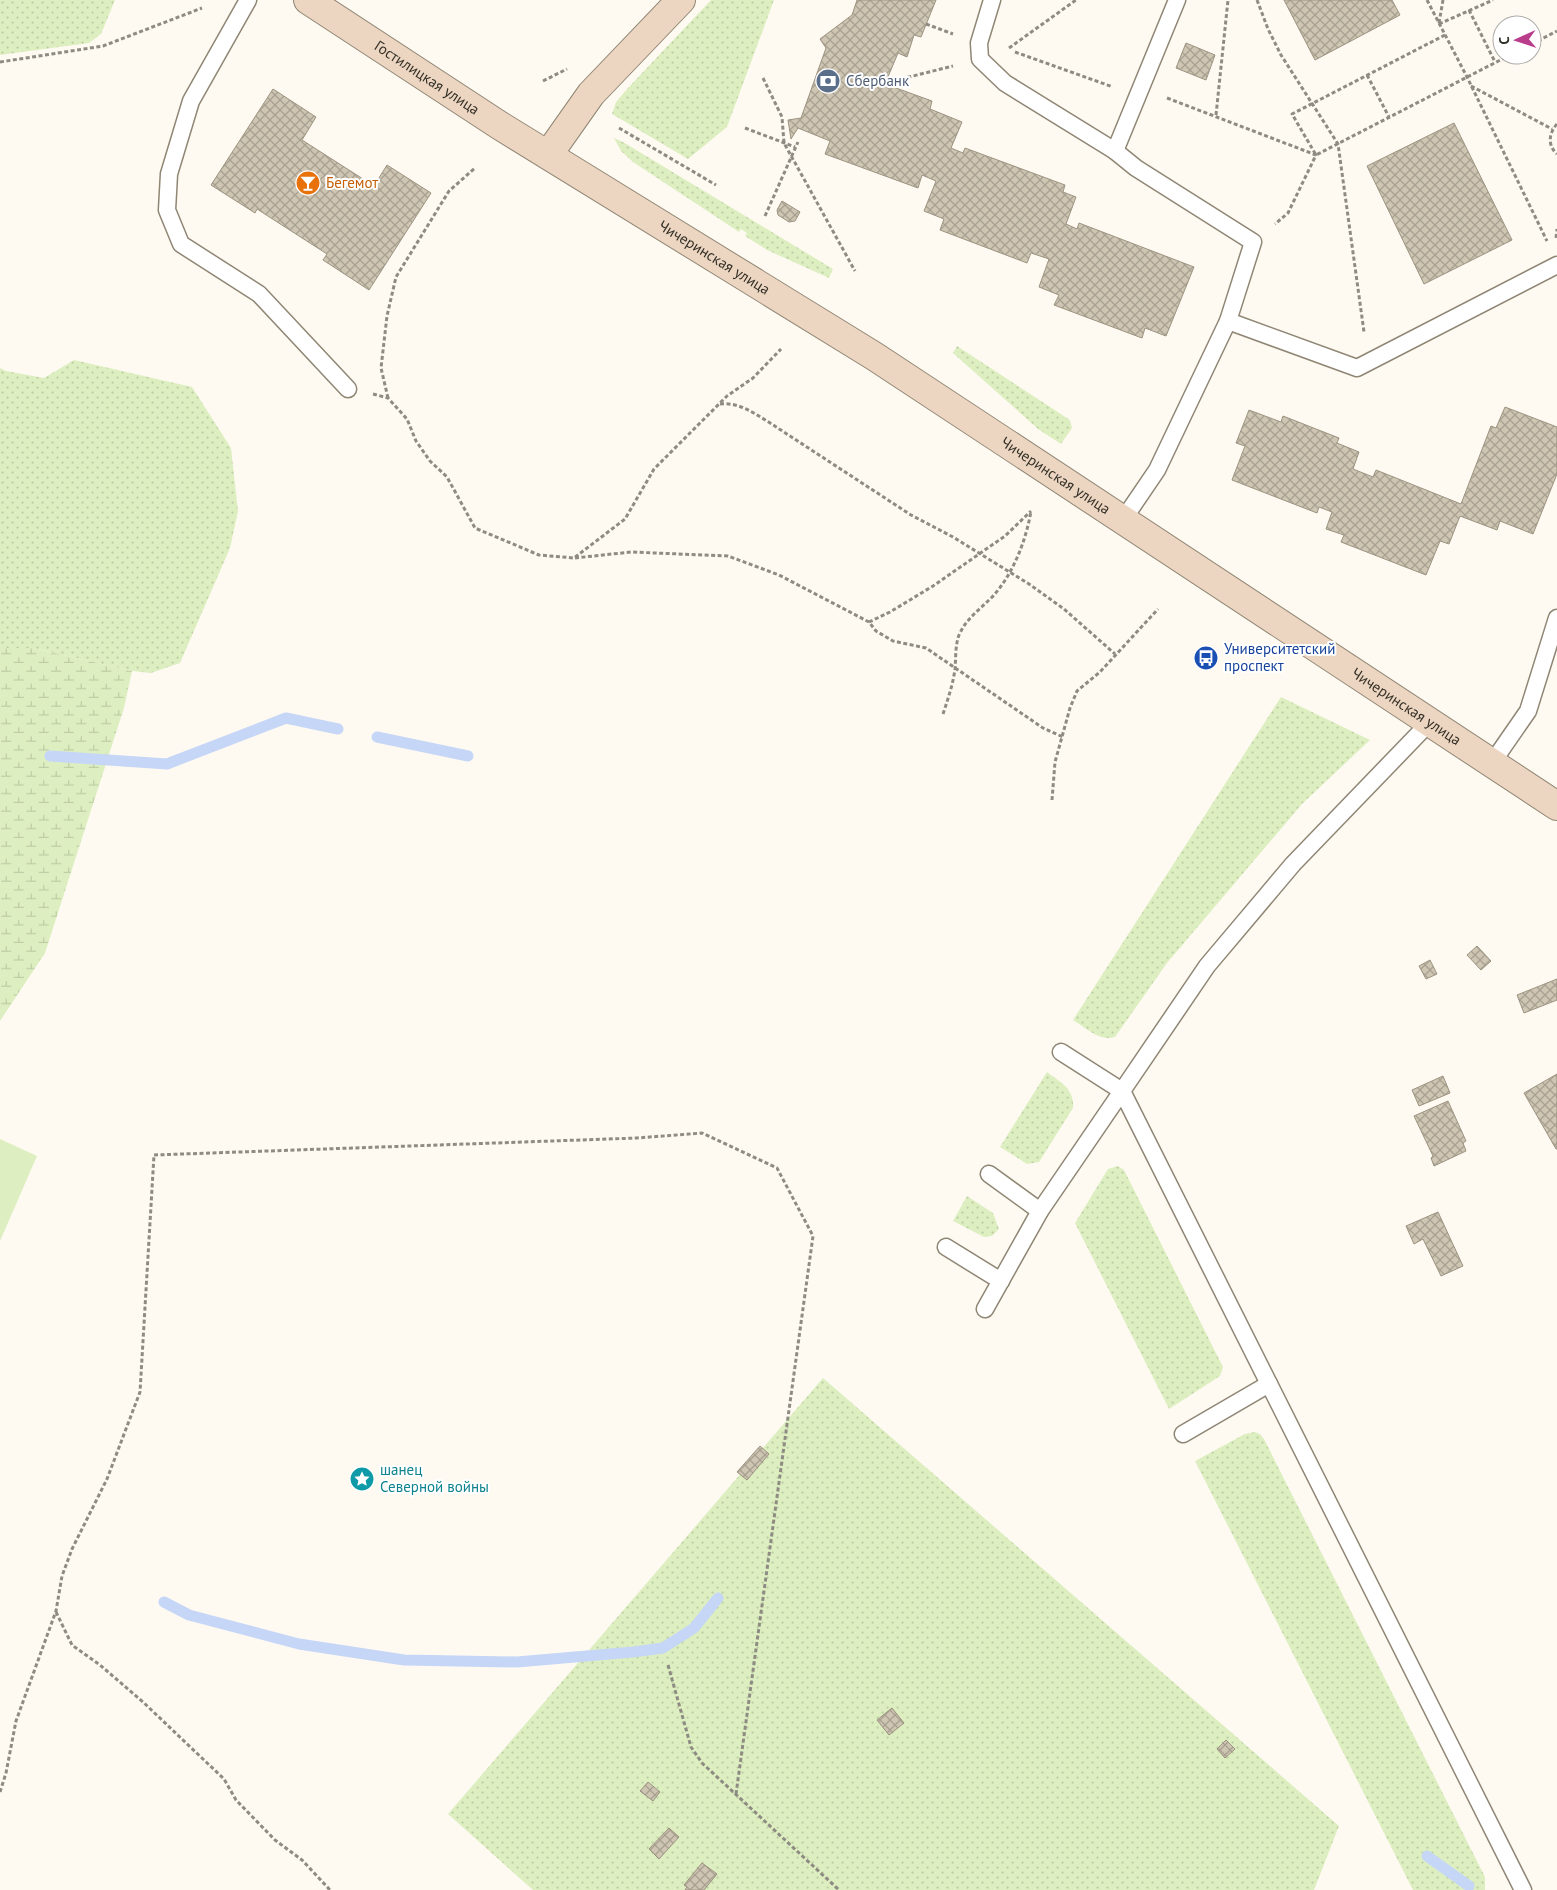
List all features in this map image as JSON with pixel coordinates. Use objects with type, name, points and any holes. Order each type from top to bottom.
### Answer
[{"type":"main road","name":"Гостилицкая улица","points":[[308,0],[491,120],[548,155]]},
{"type":"main road","points":[[548,155],[591,94],[681,0]]},
{"type":"main road","name":"Чичеринская улица","points":[[548,155],[874,356],[1557,806]]},
{"type":"lane","points":[[248,0],[191,101],[169,174],[167,210],[181,244],[259,294],[348,388]]},
{"type":"lane","points":[[992,0],[979,43],[980,59],[1005,83],[1115,151],[1136,168],[1253,242],[1228,321],[1157,470],[1123,520]]},
{"type":"lane","points":[[1115,151],[1177,0]]},
{"type":"lane","points":[[1228,321],[1357,368],[1557,265]]},
{"type":"lane","points":[[1492,763],[1528,711],[1557,618]]},
{"type":"lane","points":[[985,1309],[1040,1211],[1207,966],[1293,864],[1430,722]]},
{"type":"lane","points":[[1061,1052],[1122,1091],[1523,1890]]},
{"type":"lane","points":[[989,1174],[1040,1211]]},
{"type":"lane","points":[[946,1247],[1000,1281]]},
{"type":"lane","points":[[1183,1434],[1269,1384]]},
{"type":"path","points":[[1216,115],[1228,0]]},
{"type":"path","points":[[1257,0],[1268,29],[1281,55],[1338,144],[1368,362]]},
{"type":"path","points":[[1427,0],[1472,86],[1548,243]]},
{"type":"path","points":[[1439,24],[1443,0]]},
{"type":"path","points":[[1439,24],[1493,0]]},
{"type":"path","points":[[0,62],[103,46],[202,8]]},
{"type":"path","points":[[1469,10],[1492,54]]},
{"type":"path","points":[[1542,39],[1557,31]]},
{"type":"path","points":[[1316,155],[1292,114],[1445,35]]},
{"type":"path","points":[[1008,49],[1115,87],[1141,88],[1216,115],[1316,155]]},
{"type":"path","points":[[1253,242],[1288,213],[1316,155],[1492,64]]},
{"type":"path","points":[[1367,74],[1389,117]]},
{"type":"path","points":[[763,78],[782,117],[784,143],[855,271]]},
{"type":"path","points":[[1472,86],[1552,129]]},
{"type":"path","points":[[1557,124],[1552,129],[1550,144],[1557,154]]},
{"type":"path","points":[[619,128],[716,185]]},
{"type":"path","points":[[744,128],[795,147]]},
{"type":"path","points":[[765,216],[798,142]]},
{"type":"path","points":[[475,168],[449,191],[396,277],[387,316],[381,368],[388,398],[407,419],[416,441],[430,461],[448,477],[475,528],[539,554],[574,558],[630,552],[728,556],[779,575],[869,622],[876,631],[892,641],[926,648],[1043,728],[1063,737]]},
{"type":"path","points":[[574,558],[625,519],[654,469],[727,396],[753,378],[781,349]]},
{"type":"path","points":[[348,388],[388,398]]},
{"type":"path","points":[[719,404],[731,402],[745,408],[911,515],[979,553],[1029,584],[1064,608],[1115,654]]},
{"type":"path","points":[[869,622],[890,612],[933,586],[1005,536],[1031,511],[1028,526],[1010,573],[993,596],[970,617],[959,636],[954,656],[955,668],[943,714]]},
{"type":"path","points":[[1052,800],[1055,762],[1070,708],[1077,691],[1100,672],[1158,609]]},
{"type":"path","points":[[0,1792],[6,1773],[16,1721],[56,1611],[62,1576],[72,1549],[107,1479],[140,1392],[154,1155],[637,1138],[702,1133],[777,1168],[813,1236],[736,1794]]},
{"type":"path","points":[[56,1611],[72,1645],[100,1665],[143,1702],[224,1779],[236,1800],[276,1840],[302,1860],[330,1890]]},
{"type":"path","points":[[668,1665],[691,1747],[702,1763],[839,1890]]},
{"type":"green space","points":[[0,0],[115,0],[101,34],[89,43],[0,55]]},
{"type":"green space","points":[[711,0],[774,0],[727,127],[688,159],[612,114],[616,102],[628,88]]},
{"type":"green space","points":[[614,138],[833,269],[829,278],[767,250],[745,236],[747,233],[741,229],[739,232],[633,162],[621,151]]},
{"type":"green space","points":[[957,346],[1070,420],[1072,428],[1061,444],[1038,429],[953,353]]},
{"type":"green space","points":[[74,360],[192,387],[231,448],[238,511],[230,548],[180,663],[151,673],[132,671],[33,648],[0,648],[0,368],[6,371],[44,378]]},
{"type":"green space","points":[[0,648],[33,648],[132,671],[124,708],[45,953],[0,1021]]},
{"type":"green space","points":[[1281,697],[1370,740],[1302,804],[1167,963],[1115,1037],[1104,1038],[1093,1033],[1073,1020]]},
{"type":"green space","points":[[1047,1072],[1069,1091],[1072,1096],[1073,1108],[1039,1162],[1027,1164],[1000,1147]]},
{"type":"green space","points":[[0,1139],[37,1156],[0,1241]]},
{"type":"green space","points":[[1118,1166],[1124,1170],[1223,1367],[1220,1376],[1169,1409],[1075,1223],[1108,1169]]},
{"type":"green space","points":[[967,1196],[993,1213],[999,1229],[992,1236],[984,1237],[953,1221]]},
{"type":"green space","points":[[823,1378],[1339,1826],[1314,1890],[533,1890],[448,1814]]},
{"type":"green space","points":[[1255,1432],[1264,1439],[1485,1877],[1485,1890],[1413,1890],[1195,1461],[1245,1434]]},
{"type":"building","points":[[857,0],[936,0],[921,37],[914,35],[907,57],[898,53],[885,84],[932,101],[930,109],[962,122],[951,148],[963,153],[965,148],[1065,185],[1063,192],[1076,197],[1066,224],[1077,229],[1079,223],[1194,267],[1166,336],[1145,328],[1142,338],[1054,305],[1059,295],[1039,287],[1049,259],[1031,253],[1027,263],[940,230],[944,219],[924,211],[936,181],[922,175],[918,188],[825,154],[830,141],[798,128],[791,139],[788,120],[801,118],[826,48],[820,39],[852,15]]},
{"type":"building","points":[[1284,0],[1392,0],[1400,15],[1315,60]]},
{"type":"building","points":[[1186,43],[1215,55],[1206,80],[1176,68]]},
{"type":"building","points":[[273,89],[316,117],[302,140],[374,186],[387,165],[431,193],[369,290],[323,260],[327,254],[257,209],[255,213],[211,185]]},
{"type":"building","points":[[1454,123],[1512,240],[1424,284],[1367,166]]},
{"type":"building","points":[[782,201],[800,212],[795,221],[789,222],[778,215],[777,210]]},
{"type":"building","points":[[1505,407],[1557,427],[1557,474],[1533,534],[1500,521],[1497,530],[1460,516],[1449,544],[1440,541],[1426,575],[1341,542],[1344,535],[1326,529],[1332,512],[1319,507],[1317,513],[1232,480],[1245,446],[1236,443],[1249,410],[1281,422],[1283,416],[1339,438],[1337,443],[1359,452],[1353,469],[1373,477],[1376,470],[1461,504],[1491,426],[1496,428]]},
{"type":"building","points":[[1477,946],[1491,961],[1481,970],[1467,955]]},
{"type":"building","points":[[1430,960],[1437,974],[1426,979],[1419,966]]},
{"type":"building","points":[[1557,979],[1557,1000],[1524,1013],[1517,995]]},
{"type":"building","points":[[1557,1074],[1557,1149],[1556,1149],[1524,1093]]},
{"type":"building","points":[[1443,1076],[1450,1093],[1419,1106],[1412,1090]]},
{"type":"building","points":[[1448,1101],[1466,1141],[1463,1143],[1466,1151],[1434,1166],[1431,1158],[1433,1156],[1414,1116]]},
{"type":"building","points":[[1438,1212],[1463,1266],[1441,1276],[1423,1239],[1414,1244],[1406,1226]]},
{"type":"building","points":[[760,1446],[769,1454],[747,1480],[737,1472]]},
{"type":"building","points":[[892,1708],[904,1723],[889,1735],[877,1720]]},
{"type":"building","points":[[1226,1740],[1235,1749],[1225,1758],[1217,1749]]},
{"type":"building","points":[[648,1782],[660,1792],[653,1801],[640,1791]]},
{"type":"building","points":[[669,1828],[679,1837],[659,1859],[649,1849]]},
{"type":"building","points":[[702,1863],[717,1874],[704,1890],[685,1890],[687,1887],[684,1885]]},
{"type":"waterway","points":[[50,756],[167,764],[286,718],[338,729]]},
{"type":"waterway","points":[[377,737],[468,756]]},
{"type":"waterway","points":[[164,1602],[189,1615],[299,1644],[404,1660],[517,1662],[663,1648],[694,1628],[718,1598]]},
{"type":"waterway","points":[[1427,1856],[1469,1886]]},
{"type":"place","name":"Сбербанк","points":[[828,81]]},
{"type":"place","name":"Бегемот","points":[[308,183]]},
{"type":"place","name":"Университетский проспект","points":[[1206,658]]},
{"type":"place","name":"шанец Северной войны","points":[[362,1479]]}]
